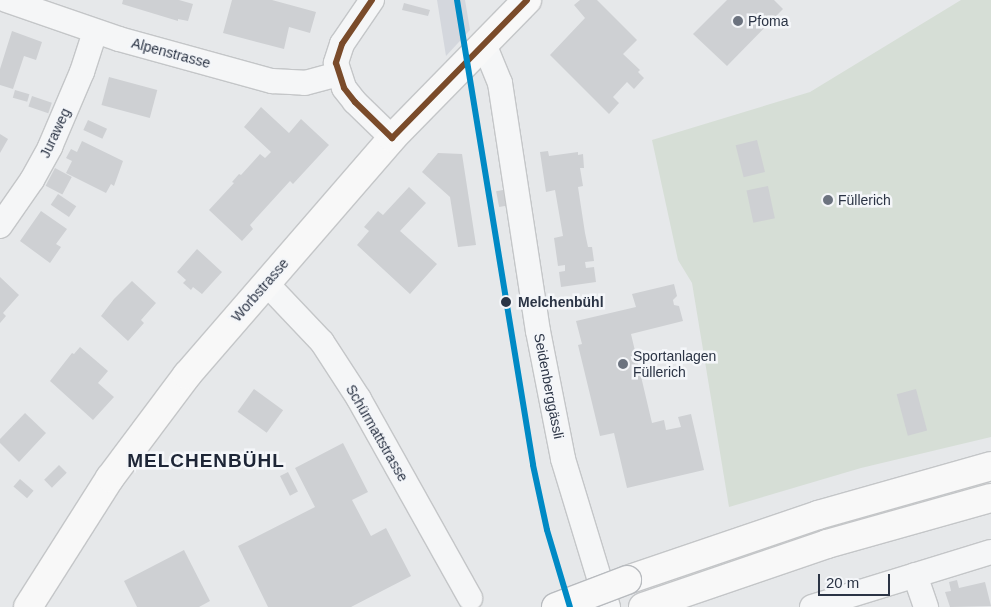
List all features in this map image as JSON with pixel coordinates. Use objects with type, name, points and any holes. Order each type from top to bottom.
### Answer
[{"type":"main road","name":"Worbstrasse","points":[[28,607],[90,507],[138,438],[187,375],[392,138],[527,0]]},
{"type":"main road","points":[[556,607],[627,580],[818,515],[991,466]]},
{"type":"main road","points":[[643,607],[827,544],[991,498]]},
{"type":"street","name":"Alpenstrasse","points":[[6,0],[95,32],[272,81],[305,83],[339,74]]},
{"type":"street","points":[[372,0],[339,51],[336,63],[344,88],[355,102],[392,138]]},
{"type":"street","name":"Juraweg","points":[[0,226],[32,180],[50,147],[82,72],[95,32]]},
{"type":"street","name":"Seidenberggässli","points":[[484,44],[500,83],[538,330],[563,459],[608,607]]},
{"type":"street","name":"Schürmattstrasse","points":[[266,283],[322,342],[359,399],[470,598]]},
{"type":"street","points":[[812,607],[991,552]]},
{"type":"street","points":[[915,575],[926,607]]},
{"type":"shaded area","points":[[437,0],[465,0],[470,30],[446,56]]},
{"type":"shaded area","name":"Füllerich","points":[[961,0],[991,0],[991,437],[861,468],[729,507],[692,283],[678,260],[652,140],[810,92]]},
{"type":"building","points":[[123,0],[179,0],[193,4],[188,21],[178,19],[178,21],[122,4]]},
{"type":"building","points":[[232,0],[272,0],[316,12],[310,33],[289,27],[284,49],[223,33]]},
{"type":"building","points":[[580,0],[597,0],[637,40],[623,54],[640,70],[638,72],[644,78],[634,89],[627,82],[613,97],[619,103],[609,114],[550,55],[585,18],[574,5]]},
{"type":"building","name":"Pfoma","points":[[727,0],[774,0],[783,9],[727,66],[693,34]]},
{"type":"building","points":[[404,3],[430,10],[428,16],[402,10]]},
{"type":"building","points":[[12,31],[42,42],[36,60],[24,56],[13,89],[0,85],[0,69]]},
{"type":"building","points":[[109,77],[157,90],[150,118],[101,105]]},
{"type":"building","points":[[15,90],[29,94],[27,102],[13,98]]},
{"type":"building","points":[[32,96],[52,103],[48,113],[28,106]]},
{"type":"building","points":[[261,107],[289,133],[301,119],[329,145],[293,184],[290,181],[250,225],[253,229],[242,241],[209,210],[234,183],[232,182],[239,174],[241,175],[260,154],[265,158],[271,152],[244,127]]},
{"type":"building","points":[[88,120],[107,129],[102,139],[83,130]]},
{"type":"building","points":[[0,134],[8,139],[0,153]]},
{"type":"building","points":[[757,140],[765,172],[744,177],[736,145]]},
{"type":"building","points":[[82,141],[123,161],[114,186],[111,184],[106,193],[66,173],[72,161],[66,158],[71,149],[77,152]]},
{"type":"building","points":[[548,151],[549,156],[578,152],[578,155],[583,154],[584,168],[580,168],[583,186],[578,187],[588,247],[592,247],[594,261],[585,262],[586,268],[594,267],[596,282],[561,287],[559,272],[565,271],[565,265],[558,266],[554,238],[563,236],[555,190],[546,192],[540,152]]},
{"type":"building","points":[[438,153],[462,154],[476,245],[458,247],[450,197],[422,172]]},
{"type":"building","points":[[55,168],[72,177],[62,195],[46,186]]},
{"type":"building","points":[[768,186],[775,218],[753,223],[746,191]]},
{"type":"building","points":[[409,187],[426,203],[400,231],[437,264],[410,294],[357,245],[369,231],[364,227],[378,211],[383,215]]},
{"type":"building","points":[[503,190],[506,206],[499,207],[496,191]]},
{"type":"building","points":[[58,194],[76,206],[69,217],[51,205]]},
{"type":"building","points":[[41,211],[67,229],[56,244],[61,247],[50,263],[20,241]]},
{"type":"building","points":[[197,249],[222,272],[202,294],[193,287],[191,290],[183,283],[186,280],[177,272]]},
{"type":"building","points":[[0,277],[19,295],[3,313],[6,316],[0,323]]},
{"type":"building","points":[[132,281],[156,303],[141,320],[144,323],[128,341],[101,316],[114,299]]},
{"type":"building","points":[[674,284],[677,296],[673,300],[674,305],[679,306],[683,321],[631,334],[652,423],[664,420],[666,430],[681,427],[678,417],[691,414],[704,470],[627,488],[614,433],[600,436],[578,345],[582,344],[576,321],[636,307],[632,294]]},
{"type":"building","points":[[80,347],[108,371],[98,383],[114,397],[93,420],[50,381],[72,353],[74,354]]},
{"type":"building","points":[[254,389],[283,410],[267,433],[238,412]]},
{"type":"building","points":[[916,389],[927,431],[908,436],[897,394]]},
{"type":"building","points":[[25,413],[46,433],[19,462],[0,443],[0,439]]},
{"type":"building","points":[[343,443],[368,492],[352,500],[371,536],[386,528],[411,576],[351,607],[268,607],[238,546],[315,507],[295,468]]},
{"type":"building","points":[[59,465],[67,473],[52,488],[44,480]]},
{"type":"building","points":[[288,472],[298,492],[290,496],[280,476]]},
{"type":"building","points":[[20,479],[34,491],[27,498],[13,487]]},
{"type":"building","points":[[184,550],[210,601],[199,607],[137,607],[124,581]]},
{"type":"building","points":[[957,580],[959,588],[985,582],[991,606],[950,607],[945,592],[951,591],[949,582]]},
{"type":"transit line","points":[[372,0],[342,44],[336,63],[344,88],[355,102],[392,138]]},
{"type":"transit line","points":[[457,0],[533,465],[547,530],[570,607]]},
{"type":"transit line","points":[[392,138],[527,0]]},
{"type":"place","name":"Pfoma","points":[[738,21]]},
{"type":"place","name":"Füllerich","points":[[828,200]]},
{"type":"place","name":"Melchenbühl","points":[[506,302]]},
{"type":"place","name":"Sportanlagen Füllerich","points":[[623,364]]},
{"type":"district","name":"MELCHENBÜHL","points":[[206,461]]}]
